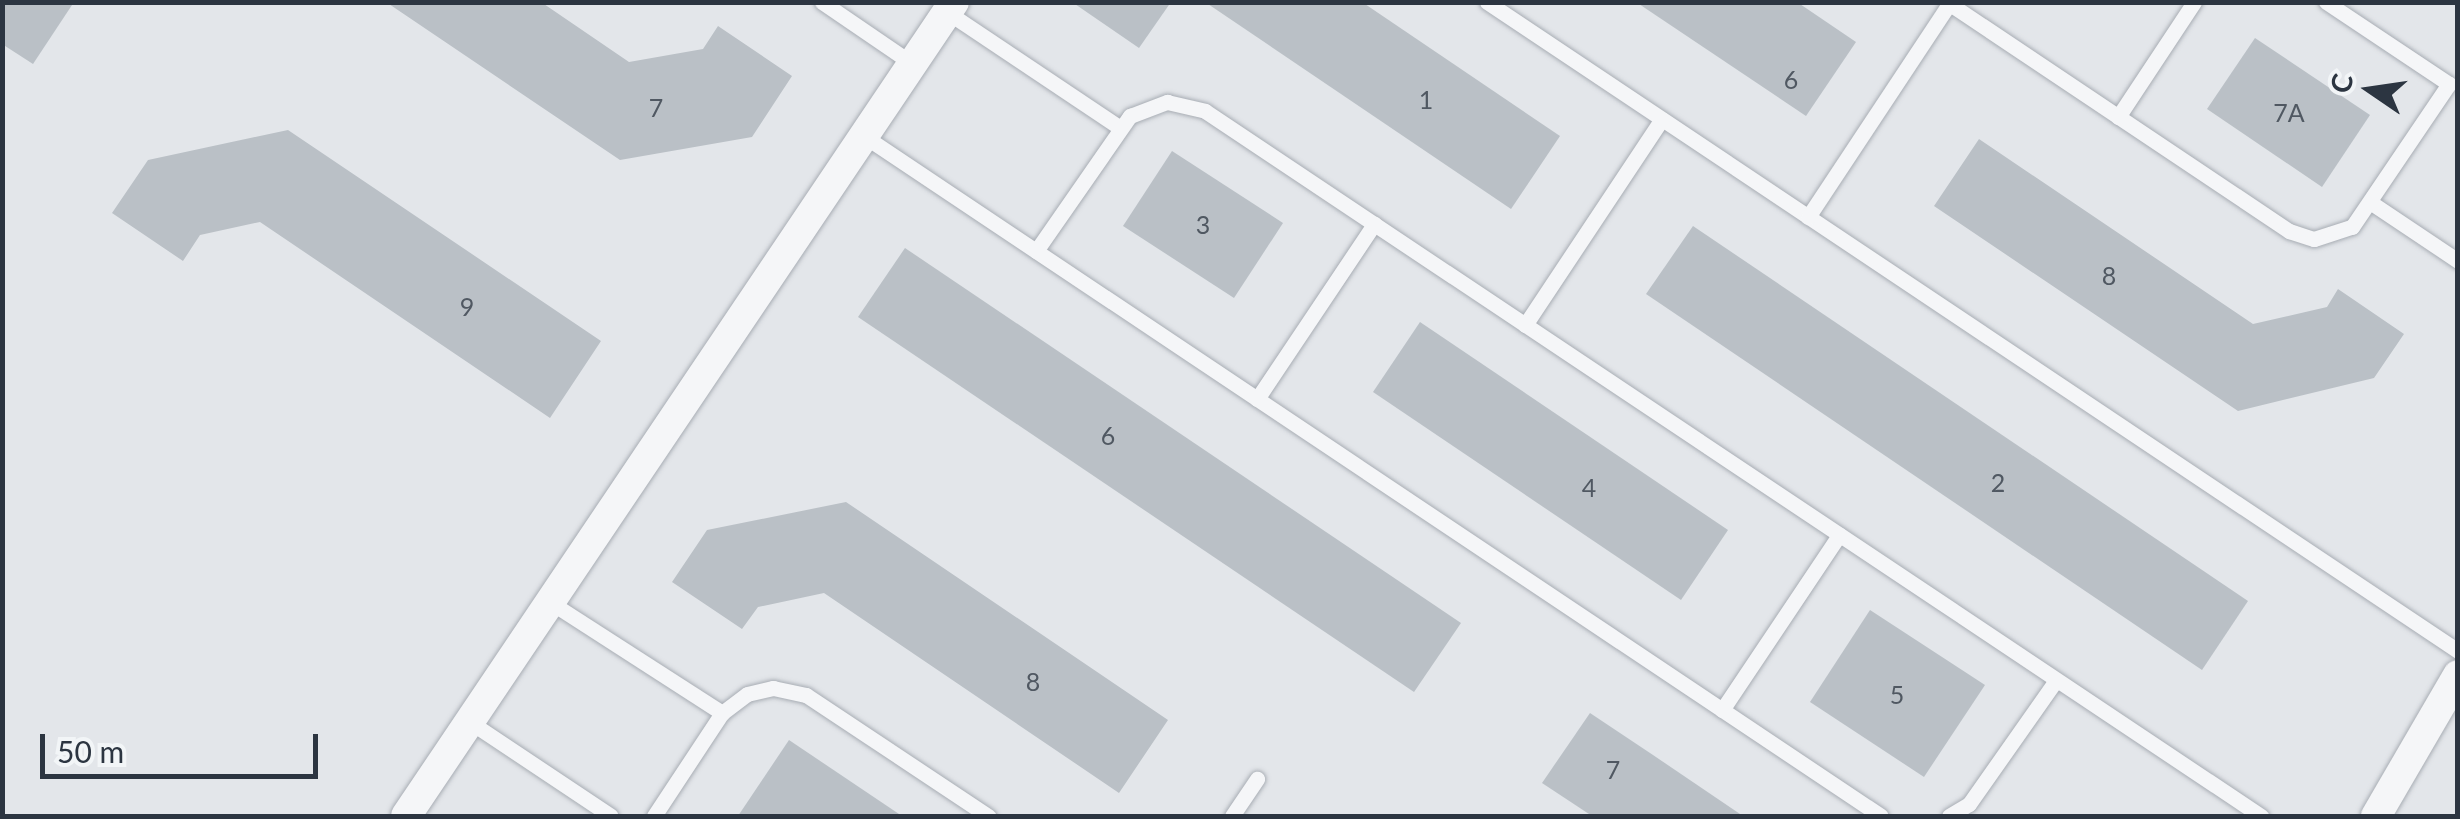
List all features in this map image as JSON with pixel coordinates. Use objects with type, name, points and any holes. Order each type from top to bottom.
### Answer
[{"type":"street","points":[[406,816],[950,7]]},
{"type":"street","points":[[2376,816],[2458,675]]},
{"type":"lane","points":[[822,2],[913,64]]},
{"type":"lane","points":[[1487,2],[2458,652]]},
{"type":"lane","points":[[2118,116],[2194,2]]},
{"type":"lane","points":[[1808,217],[1948,3],[2289,231],[2334,236],[2352,227],[2449,84],[2326,2]]},
{"type":"lane","points":[[950,7],[1119,127]]},
{"type":"lane","points":[[1036,252],[1119,127],[1145,108],[1167,102],[1205,111],[2260,816]]},
{"type":"lane","points":[[1525,324],[1662,119]]},
{"type":"lane","points":[[864,136],[1881,816]]},
{"type":"lane","points":[[2370,202],[2458,261]]},
{"type":"lane","points":[[1257,399],[1374,224]]},
{"type":"lane","points":[[1722,710],[1839,535]]},
{"type":"lane","points":[[550,602],[722,713]]},
{"type":"lane","points":[[1949,816],[1969,804],[2056,680]]},
{"type":"lane","points":[[654,816],[722,713],[760,690],[806,695],[983,815]]},
{"type":"lane","points":[[470,722],[611,816]]},
{"type":"lane","points":[[1232,816],[1257,779]]},
{"type":"building","points":[[2,2],[74,2],[33,64],[2,44]]},
{"type":"building","points":[[386,2],[541,2],[629,62],[703,49],[718,26],[792,76],[752,137],[620,160]]},
{"type":"building","points":[[1072,2],[1171,2],[1139,48]]},
{"type":"building","points":[[1205,2],[1362,2],[1560,136],[1511,209]]},
{"type":"building","points":[[1636,2],[1797,2],[1856,42],[1806,116]]},
{"type":"building","points":[[2255,38],[2370,115],[2322,187],[2207,109]]},
{"type":"building","points":[[288,130],[601,341],[550,418],[260,222],[200,235],[183,261],[112,213],[148,160]]},
{"type":"building","points":[[1979,139],[2253,324],[2327,307],[2338,289],[2404,334],[2374,378],[2238,411],[1934,206]]},
{"type":"building","points":[[1172,151],[1283,223],[1234,298],[1123,226]]},
{"type":"building","points":[[1693,226],[2248,601],[2202,670],[1646,294]]},
{"type":"building","points":[[905,248],[1461,623],[1414,692],[858,317]]},
{"type":"building","points":[[1420,322],[1728,530],[1681,600],[1373,392]]},
{"type":"building","points":[[846,502],[1168,720],[1119,793],[824,593],[758,607],[742,629],[672,582],[707,530]]},
{"type":"building","points":[[1870,610],[1985,685],[1924,777],[1810,702]]},
{"type":"building","points":[[1590,713],[1743,816],[1592,816],[1542,783]]},
{"type":"building","points":[[789,740],[902,816],[738,816]]}]
